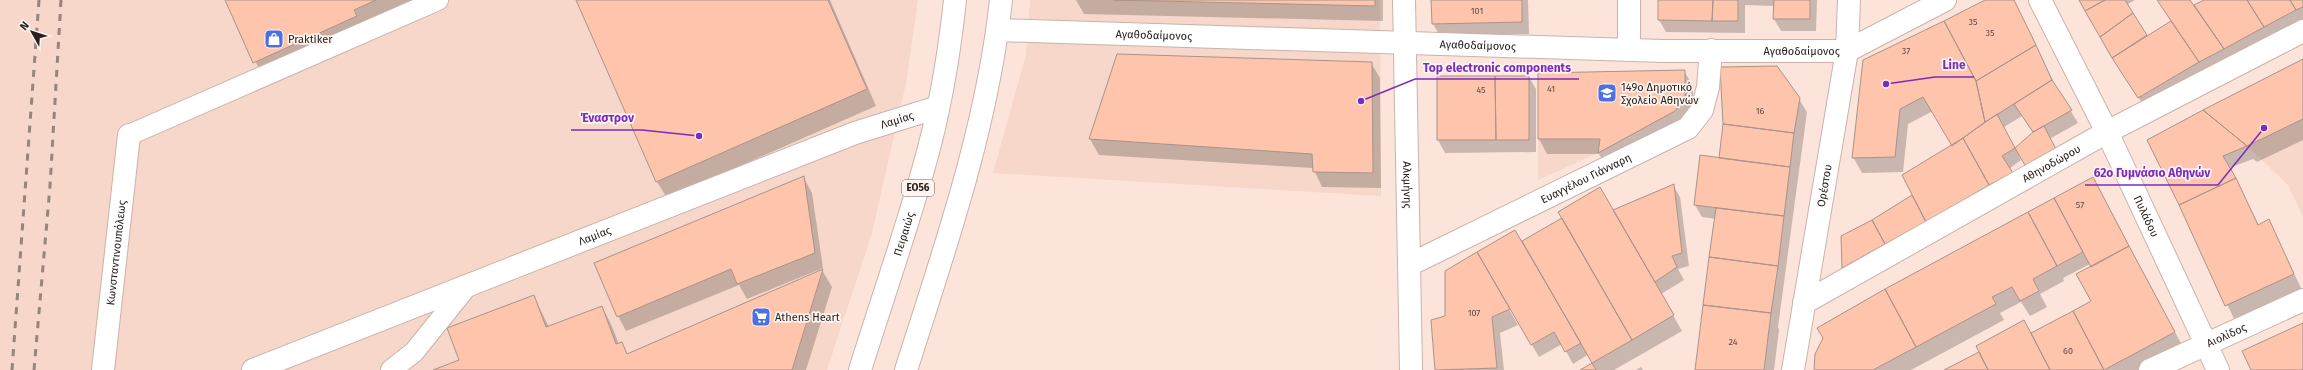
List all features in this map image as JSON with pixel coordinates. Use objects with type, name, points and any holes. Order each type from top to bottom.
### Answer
[{"type":"street","name":"Πειραιώς","points":[[860,370],[923,170],[938,107],[950,43],[955,0]]},
{"type":"street","points":[[906,370],[969,173],[984,110],[998,30],[1001,0]]},
{"type":"street","name":"Αλκμήνης","points":[[1404,0],[1411,370]]},
{"type":"street","points":[[1629,0],[1630,50]]},
{"type":"street","name":"Ορέστου","points":[[1794,370],[1847,51],[1849,0]]},
{"type":"street","name":"Αγαθοδαίμονος","points":[[998,30],[1630,50],[1847,51],[1945,0]]},
{"type":"street","name":"Πυλάδου","points":[[2040,0],[2106,132],[2218,370]]},
{"type":"street","name":"Αθηνοδώρου","points":[[1804,303],[2106,132],[2303,32]]},
{"type":"street","name":"Ευαγγέλου Γιάνναρη","points":[[1409,264],[1688,128],[1702,110],[1708,87],[1711,50]]},
{"type":"street","name":"Λαμίας","points":[[253,370],[854,133],[938,107]]},
{"type":"street","name":"Κωνσταντινουπόλεως","points":[[103,370],[129,135]]},
{"type":"street","name":"Αιολίδος","points":[[2150,370],[2205,343],[2303,300]]},
{"type":"lane","points":[[129,135],[438,0]]},
{"type":"lane","points":[[391,370],[414,352],[468,285]]},
{"type":"shaded area","points":[[0,0],[918,0],[906,83],[872,233],[827,370],[0,370]]},
{"type":"shaded area","points":[[1030,0],[1380,0],[1381,196],[993,173],[1026,55]]},
{"type":"shaded area","points":[[2303,59],[2303,217],[2288,185],[2247,146],[2203,110]]},
{"type":"shaded area","points":[[1685,70],[1685,98],[1675,111],[1598,153],[1538,180],[1538,73]]},
{"type":"building","name":"Praktiker","points":[[225,0],[376,0],[354,10],[357,16],[253,63]]},
{"type":"building","points":[[576,0],[828,0],[867,89],[656,182]]},
{"type":"building","points":[[1113,0],[1375,0],[1375,6]]},
{"type":"building","points":[[1431,0],[1522,0],[1522,22],[1432,24]]},
{"type":"building","points":[[1658,0],[1713,0],[1712,21],[1658,20]]},
{"type":"building","points":[[1713,0],[1738,0],[1738,21],[1712,21]]},
{"type":"building","points":[[1774,0],[1810,0],[1810,19],[1773,19]]},
{"type":"building","points":[[1985,0],[2014,0],[2036,45],[1976,81],[1944,21]]},
{"type":"building","points":[[2079,0],[2105,0],[2085,11]]},
{"type":"building","points":[[2105,0],[2125,0],[2133,13],[2100,37],[2085,11]]},
{"type":"building","points":[[2157,0],[2190,0],[2224,49],[2199,62]]},
{"type":"building","points":[[2204,0],[2247,0],[2264,27],[2224,49],[2194,5]]},
{"type":"building","points":[[2247,0],[2290,0],[2296,10],[2264,27]]},
{"type":"building","points":[[2290,0],[2303,0],[2303,7],[2296,10]]},
{"type":"building","points":[[2133,13],[2147,35],[2112,58],[2100,37]]},
{"type":"building","points":[[1944,21],[1976,81],[1985,122],[1952,146],[1923,97],[1900,109],[1895,157],[1852,158],[1863,60]]},
{"type":"building","points":[[2171,21],[2199,62],[2138,98],[2112,58]]},
{"type":"building","points":[[2036,45],[2052,80],[1985,122],[1976,81]]},
{"type":"building","points":[[1117,54],[1372,62],[1373,173],[1313,172],[1312,154],[1089,139]]},
{"type":"building","points":[[2303,59],[2303,119],[2247,146],[2203,110]]},
{"type":"building","points":[[1777,66],[1800,98],[1794,133],[1723,124],[1720,67]]},
{"type":"building","points":[[1685,70],[1685,98],[1675,111],[1598,153],[1600,139],[1538,139],[1538,73]]},
{"type":"building","points":[[1437,76],[1495,76],[1496,140],[1437,140]]},
{"type":"building","points":[[1495,76],[1529,76],[1529,140],[1496,140]]},
{"type":"building","points":[[2052,80],[2072,110],[2033,132],[2014,104]]},
{"type":"building","points":[[2203,110],[2247,146],[2223,156],[2236,178],[2179,205],[2147,140]]},
{"type":"building","points":[[1997,114],[2015,148],[2002,156],[2013,173],[1989,185],[1963,138]]},
{"type":"building","points":[[1723,124],[1794,133],[1790,167],[1719,158]]},
{"type":"building","points":[[2044,126],[2057,151],[2026,167],[2015,148],[2033,132]]},
{"type":"building","points":[[1963,138],[1989,185],[1926,222],[1902,175]]},
{"type":"building","points":[[1700,155],[1790,167],[1784,216],[1694,205]]},
{"type":"building","points":[[804,176],[815,253],[737,284],[731,269],[617,317],[594,263]]},
{"type":"building","points":[[2093,177],[2129,246],[2091,267],[2054,198]]},
{"type":"building","points":[[2236,178],[2258,225],[2269,219],[2294,274],[2225,306],[2179,205]]},
{"type":"building","points":[[1674,184],[1682,253],[1672,256],[1677,267],[1655,282],[1613,210]]},
{"type":"building","points":[[1600,187],[1674,315],[1632,340],[1558,212]]},
{"type":"building","points":[[1912,195],[1926,222],[1885,244],[1872,220]]},
{"type":"building","points":[[2054,198],[2083,252],[2057,266],[2028,212]]},
{"type":"building","points":[[1716,208],[1784,216],[1778,266],[1709,257]]},
{"type":"building","points":[[2028,212],[2057,266],[2033,279],[2039,291],[2020,301],[2012,287],[1992,297],[1996,304],[1916,347],[1885,289]]},
{"type":"building","points":[[1562,218],[1632,340],[1592,363],[1522,241]]},
{"type":"building","points":[[1872,220],[1885,244],[1842,268],[1841,236]]},
{"type":"building","points":[[1515,230],[1581,343],[1565,352],[1554,332],[1531,345],[1477,252]]},
{"type":"building","points":[[2129,246],[2175,332],[2104,370],[2073,311],[2091,301],[2076,274]]},
{"type":"building","points":[[1477,252],[1510,309],[1492,317],[1497,368],[1435,370],[1431,320],[1445,316],[1445,271]]},
{"type":"building","points":[[1709,257],[1778,266],[1771,313],[1703,305]]},
{"type":"building","name":"Athens Heart","points":[[823,269],[792,370],[433,370],[459,360],[447,328],[534,295],[546,327],[602,306],[616,344],[622,342],[627,354]]},
{"type":"building","points":[[1885,289],[1916,347],[1873,370],[1814,370],[1815,354],[1823,338],[1817,328]]},
{"type":"building","points":[[1703,305],[1771,313],[1764,370],[1695,370]]},
{"type":"building","points":[[2073,311],[2104,370],[2050,370],[2031,333]]},
{"type":"building","points":[[2024,320],[2050,370],[1988,370],[1976,346]]},
{"type":"building","points":[[2303,323],[2303,370],[2251,370],[2242,351]]},
{"type":"building","points":[[1979,352],[1988,370],[1944,370]]},
{"type":"building","points":[[1592,363],[1596,370],[1580,370]]},
{"type":"railway","points":[[12,370],[39,0]]},
{"type":"railway","points":[[34,370],[50,186],[61,0]]},
{"type":"place","name":"Praktiker","points":[[274,39]]},
{"type":"place","name":"Line","points":[[1886,84]]},
{"type":"place","name":"149ο Δημοτικό Σχολείο Αθηνών","points":[[1607,93]]},
{"type":"place","name":"Top electronic components","points":[[1361,101]]},
{"type":"place","name":"62ο Γυµνάσιο Αθηνών","points":[[2264,128]]},
{"type":"place","name":"Έναστρον","points":[[699,136]]},
{"type":"place","name":"Athens Heart","points":[[761,317]]}]
